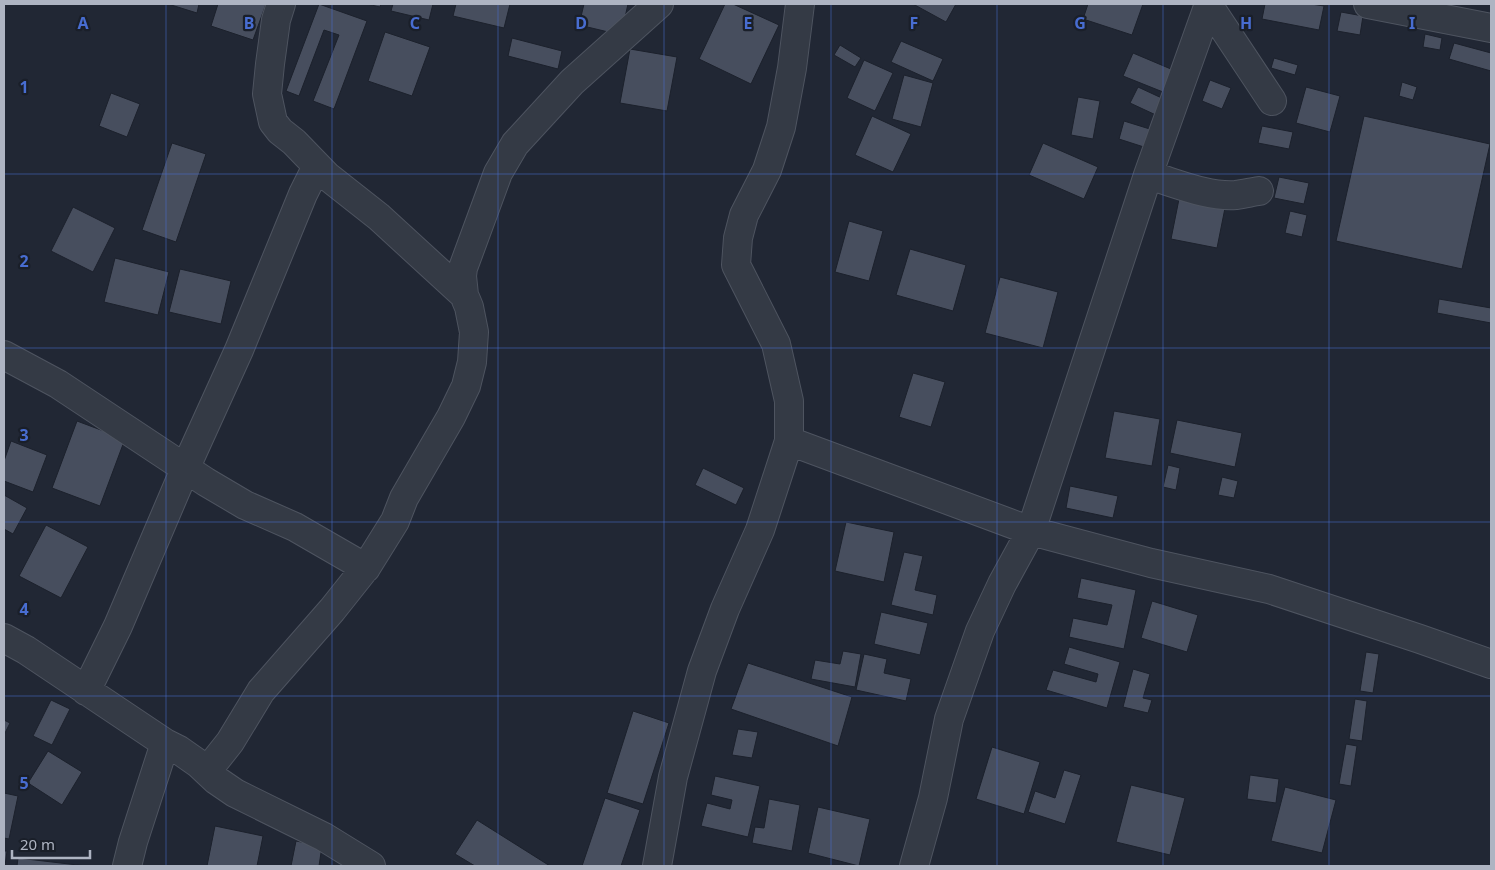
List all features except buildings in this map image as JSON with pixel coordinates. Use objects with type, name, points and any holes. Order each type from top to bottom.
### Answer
[{"type":"street","points":[[281,4],[276,20],[267,94],[273,122],[280,132],[294,142],[317,166],[380,217],[464,296]]},
{"type":"street","points":[[207,771],[230,742],[261,691],[351,588],[366,568],[395,521],[404,498],[451,417],[466,386],[472,362],[474,332],[469,307],[464,296],[462,276],[464,263],[485,212],[498,173],[515,144],[572,82],[659,4]]},
{"type":"street","points":[[657,866],[673,777],[702,671],[725,608],[760,530],[789,441],[789,401],[776,344],[736,265],[738,238],[744,215],[767,170],[781,127],[792,68],[800,4]]},
{"type":"street","points":[[1368,4],[1417,8],[1491,28]]},
{"type":"street","points":[[1209,5],[1272,102]]},
{"type":"street","points":[[914,866],[932,798],[949,719],[980,631],[1002,584],[1031,531],[1148,174],[1209,5]]},
{"type":"street","points":[[86,691],[118,626],[185,469],[239,350],[303,194],[317,166]]},
{"type":"street","points":[[1148,174],[1201,191],[1225,194],[1260,191]]},
{"type":"street","points":[[4,355],[58,384],[185,469],[245,505],[295,527],[366,568]]},
{"type":"street","points":[[789,441],[1031,531],[1151,563],[1269,589],[1491,664]]},
{"type":"street","points":[[4,638],[26,650],[186,755],[235,793],[324,837],[370,866]]},
{"type":"street","points":[[127,866],[165,742]]}]
